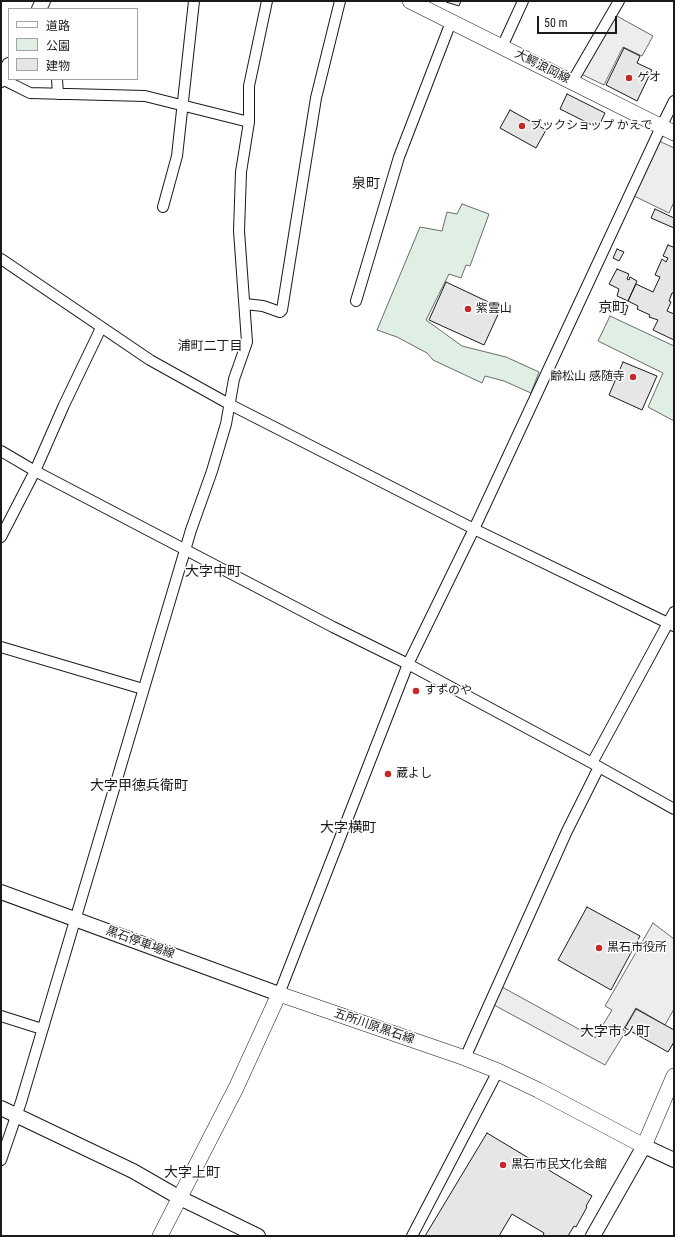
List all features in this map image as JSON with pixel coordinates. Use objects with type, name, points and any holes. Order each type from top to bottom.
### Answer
[{"type":"main road","name":"大鰐浪岡線","points":[[410,1],[667,130]]},
{"type":"main road","name":"五所川原黒石線","points":[[279,994],[465,1058],[498,1071],[644,1146]]},
{"type":"main road","points":[[160,1236],[236,1088],[279,994]]},
{"type":"main road","points":[[644,1146],[674,1076]]},
{"type":"street","points":[[163,207],[177,156],[180,137],[182,104],[194,1]]},
{"type":"street","points":[[1,1160],[42,1029],[142,689],[191,530],[222,438],[234,379],[247,342],[239,219],[241,172],[249,122],[249,86],[267,1]]},
{"type":"street","points":[[245,304],[263,306],[280,312],[282,310],[316,98],[340,1]]},
{"type":"street","points":[[502,47],[522,1]]},
{"type":"street","points":[[572,82],[619,1]]},
{"type":"street","points":[[356,301],[399,157],[451,22]]},
{"type":"street","points":[[8,67],[1,79],[30,93],[145,96],[182,104],[249,122]]},
{"type":"street","points":[[57,80],[58,94]]},
{"type":"street","points":[[279,994],[408,664],[667,130],[674,101]]},
{"type":"street","points":[[1,259],[150,360],[229,404],[474,529],[671,624]]},
{"type":"street","points":[[1,537],[36,471],[64,405],[101,328]]},
{"type":"street","points":[[1,451],[36,471],[333,627],[408,664],[596,765],[674,809]]},
{"type":"street","points":[[465,1058],[596,765],[671,624],[674,612]]},
{"type":"street","points":[[1,647],[142,689]]},
{"type":"street","name":"黒石停車場線","points":[[1,892],[279,994]]},
{"type":"street","points":[[1,1016],[42,1029]]},
{"type":"street","points":[[412,1236],[498,1071]]},
{"type":"street","points":[[1,1108],[133,1172],[180,1198],[258,1236]]},
{"type":"street","points":[[593,1236],[644,1146],[674,1160]]},
{"type":"green space","points":[[462,204],[489,214],[470,266],[466,265],[461,278],[449,274],[426,320],[462,346],[506,357],[539,372],[531,393],[504,381],[485,376],[482,383],[433,360],[427,353],[397,337],[377,330],[420,227],[442,231],[447,212],[457,214]]},
{"type":"green space","points":[[610,316],[674,346],[674,421],[648,407],[663,373],[598,341]]},
{"type":"shaded area","points":[[615,15],[653,36],[642,56],[623,47],[604,85],[581,74]]},
{"type":"shaded area","points":[[657,140],[674,148],[674,202],[669,213],[632,195]]},
{"type":"shaded area","points":[[653,923],[674,939],[674,1009],[665,1025],[636,1008],[623,1030],[626,1031],[605,1065],[494,1005],[502,987],[595,1038],[612,1010],[605,1006]]},
{"type":"building","points":[[461,1],[459,6],[446,2]]},
{"type":"building","name":"ゲオ","points":[[624,48],[640,56],[637,63],[652,70],[637,101],[606,85]]},
{"type":"building","points":[[567,94],[605,113],[598,128],[560,109]]},
{"type":"building","points":[[510,110],[546,130],[536,148],[500,128]]},
{"type":"building","points":[[655,209],[674,218],[674,228],[651,218]]},
{"type":"building","points":[[668,245],[673,247],[674,245],[674,293],[672,293],[669,301],[671,302],[667,311],[674,314],[674,340],[653,330],[658,320],[649,317],[650,315],[637,309],[638,306],[628,301],[636,284],[653,292],[660,277],[655,275],[662,259],[666,262],[668,258],[663,256]]},
{"type":"building","points":[[617,249],[624,252],[619,261],[613,258]]},
{"type":"building","points":[[617,269],[629,274],[627,279],[629,280],[630,277],[637,281],[628,301],[617,296],[619,289],[609,284]]},
{"type":"building","points":[[446,282],[501,308],[484,345],[429,320]]},
{"type":"building","points":[[615,300],[628,306],[625,315],[611,308]]},
{"type":"building","points":[[623,362],[657,376],[642,410],[609,395]]},
{"type":"building","name":"黒石市役所","points":[[587,907],[640,936],[611,990],[558,960]]},
{"type":"building","points":[[636,1009],[674,1030],[674,1042],[668,1052],[625,1028]]},
{"type":"building","name":"黒石市民文化会館","points":[[487,1133],[592,1196],[576,1227],[574,1226],[568,1236],[543,1236],[544,1233],[512,1214],[499,1236],[425,1236]]},
{"type":"place","name":"ゲオ","points":[[629,78]]},
{"type":"place","name":"ブックショップ かえで","points":[[522,126]]},
{"type":"place","name":"紫雲山","points":[[468,309]]},
{"type":"place","name":"齢松山 感随寺","points":[[633,377]]},
{"type":"place","name":"すずのや","points":[[416,691]]},
{"type":"place","name":"蔵よし","points":[[388,774]]},
{"type":"place","name":"黒石市役所","points":[[599,948]]},
{"type":"place","name":"黒石市民文化会館","points":[[503,1165]]},
{"type":"district","name":"泉町","points":[[366,184]]},
{"type":"district","name":"京町","points":[[612,308]]},
{"type":"district","name":"浦町二丁目","points":[[210,347]]},
{"type":"district","name":"大字中町","points":[[213,572]]},
{"type":"district","name":"大字甲徳兵衛町","points":[[139,786]]},
{"type":"district","name":"大字横町","points":[[348,828]]},
{"type":"district","name":"大字市ノ町","points":[[615,1032]]},
{"type":"district","name":"大字上町","points":[[192,1173]]}]
